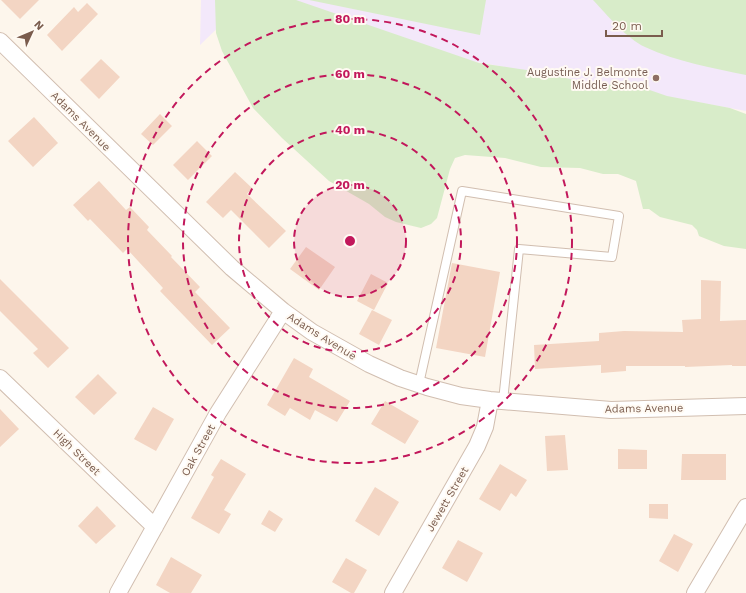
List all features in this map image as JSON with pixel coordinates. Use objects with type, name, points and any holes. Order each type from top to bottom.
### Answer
[{"type":"street","name":"Adams Avenue","points":[[0,41],[232,268],[283,311],[312,332],[394,375],[419,384],[462,396],[496,401],[611,410],[746,406]]},
{"type":"street","name":"Oak Street","points":[[118,593],[218,413],[283,311]]},
{"type":"street","name":"High Street","points":[[0,378],[155,527]]},
{"type":"street","name":"Jewett Street","points":[[393,593],[477,446],[496,401]]},
{"type":"street","points":[[695,593],[746,507]]},
{"type":"lane","points":[[419,384],[462,191],[619,216],[612,257],[519,249],[496,401]]},
{"type":"shaded area","name":"Augustine J. Belmonte Middle School","points":[[201,0],[746,0],[746,111],[229,17],[200,45]]},
{"type":"green space","points":[[215,0],[296,0],[479,63],[540,72],[587,83],[641,87],[667,96],[730,108],[746,114],[746,249],[724,246],[699,236],[697,230],[692,225],[660,217],[649,209],[643,209],[636,181],[618,174],[603,174],[580,168],[541,167],[505,158],[465,155],[455,158],[450,169],[437,218],[431,224],[421,228],[396,222],[385,217],[369,204],[329,181],[282,138],[253,108],[222,51],[216,33]]},
{"type":"green space","points":[[309,0],[486,0],[480,35]]},
{"type":"green space","points":[[593,0],[746,0],[746,75],[682,61],[645,47],[624,32]]},
{"type":"building","points":[[1,0],[39,0],[20,19]]},
{"type":"building","points":[[87,3],[98,14],[62,51],[47,35],[74,7],[78,12]]},
{"type":"building","points":[[101,59],[120,77],[99,99],[80,80]]},
{"type":"building","points":[[160,114],[172,126],[153,145],[141,134]]},
{"type":"building","points":[[34,117],[58,143],[33,167],[8,141]]},
{"type":"building","points":[[197,141],[212,156],[188,180],[173,165]]},
{"type":"building","points":[[235,172],[252,188],[247,194],[286,231],[269,248],[231,210],[223,218],[206,202]]},
{"type":"building","points":[[99,181],[126,210],[130,207],[149,227],[147,230],[200,287],[195,292],[230,328],[212,345],[160,291],[163,288],[127,249],[123,253],[90,219],[88,221],[73,205]]},
{"type":"building","points":[[306,247],[335,267],[319,290],[290,269]]},
{"type":"building","points":[[452,263],[500,272],[485,357],[436,348]]},
{"type":"building","points":[[371,274],[388,283],[374,310],[357,301]]},
{"type":"building","points":[[0,279],[69,348],[48,368],[33,353],[38,349],[0,311]]},
{"type":"building","points":[[701,280],[721,281],[720,321],[746,320],[746,366],[626,366],[626,371],[601,373],[601,365],[535,369],[534,345],[599,341],[599,333],[624,331],[683,332],[682,320],[701,319]]},
{"type":"building","points":[[372,310],[392,320],[379,345],[359,334]]},
{"type":"building","points":[[294,358],[313,369],[309,377],[350,401],[337,422],[315,410],[310,420],[290,408],[285,416],[267,405]]},
{"type":"building","points":[[98,374],[117,393],[94,415],[75,397]]},
{"type":"building","points":[[385,401],[419,421],[405,444],[371,424]]},
{"type":"building","points":[[153,407],[174,419],[156,451],[134,439]]},
{"type":"building","points":[[0,409],[19,429],[0,447]]},
{"type":"building","points":[[565,435],[568,470],[547,471],[545,436]]},
{"type":"building","points":[[618,449],[647,450],[647,469],[618,469]]},
{"type":"building","points":[[682,454],[726,454],[726,480],[681,480]]},
{"type":"building","points":[[221,459],[246,474],[224,510],[231,514],[219,534],[191,518],[214,477],[211,475]]},
{"type":"building","points":[[500,464],[527,480],[516,497],[511,493],[500,511],[479,499]]},
{"type":"building","points":[[375,487],[399,502],[379,536],[355,521]]},
{"type":"building","points":[[649,504],[668,504],[668,519],[649,518]]},
{"type":"building","points":[[97,506],[116,526],[96,544],[78,526]]},
{"type":"building","points":[[269,510],[283,519],[275,532],[261,524]]},
{"type":"building","points":[[674,534],[693,544],[678,572],[659,561]]},
{"type":"building","points":[[458,540],[483,553],[467,582],[442,568]]},
{"type":"building","points":[[171,557],[202,575],[191,593],[170,593],[156,585]]},
{"type":"building","points":[[346,558],[367,570],[354,593],[351,593],[332,582]]},
{"type":"place","name":"Augustine J. Belmonte Middle School","points":[[656,78]]}]
